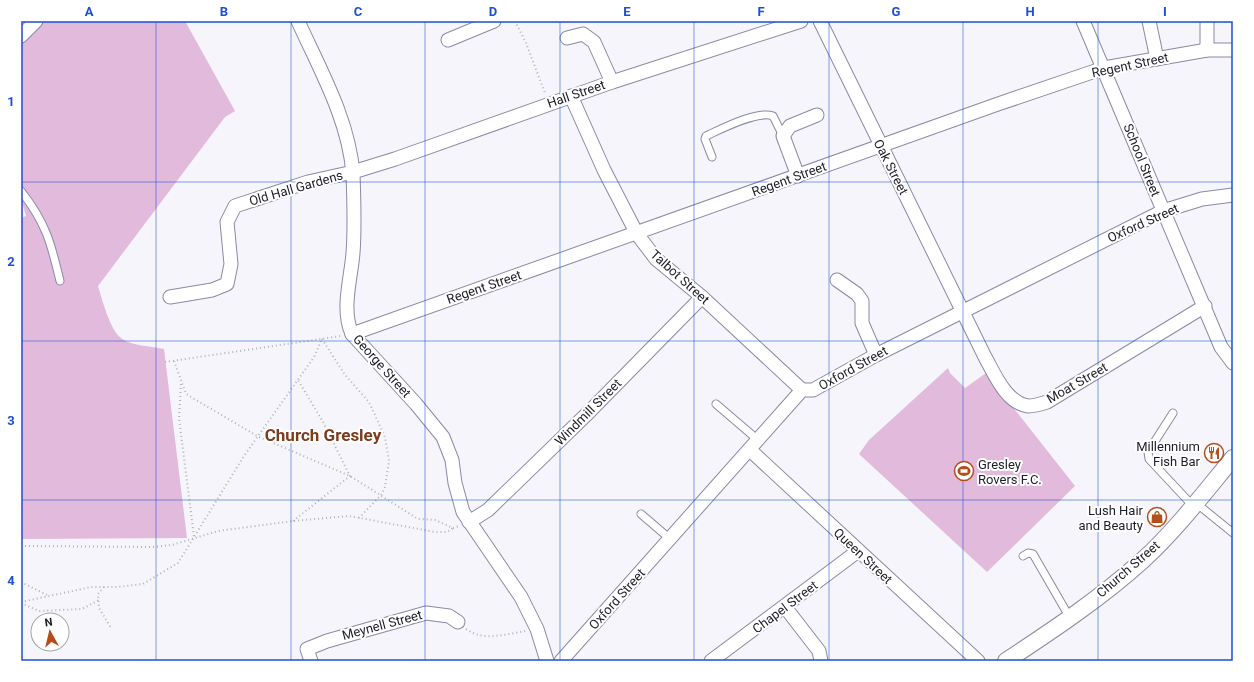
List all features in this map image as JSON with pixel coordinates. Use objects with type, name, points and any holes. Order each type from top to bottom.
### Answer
[{"type":"street","points":[[21,36],[36,21]]},
{"type":"street","name":"George Street","points":[[298,21],[348,140],[353,172],[353,246],[347,319],[352,334],[437,428],[448,448],[458,498],[463,512],[521,596],[537,629],[546,661]]},
{"type":"street","points":[[448,40],[494,21]]},
{"type":"street","name":"Hall Street","points":[[353,172],[402,157],[612,82],[801,21]]},
{"type":"street","name":"Oak Street","points":[[820,21],[880,146],[964,311]]},
{"type":"street","name":"School Street","points":[[1083,21],[1163,211],[1205,306],[1221,347],[1233,363]]},
{"type":"street","points":[[1149,21],[1157,58]]},
{"type":"street","points":[[1207,21],[1207,50]]},
{"type":"street","points":[[567,38],[583,34],[594,42],[612,82]]},
{"type":"street","name":"Regent Street","points":[[352,334],[1104,68],[1207,50],[1233,50]]},
{"type":"street","name":"Talbot Street","points":[[571,96],[604,170],[637,234],[656,259],[702,297],[802,390]]},
{"type":"street","points":[[798,176],[783,136],[790,126],[818,115]]},
{"type":"street","name":"Old Hall Gardens","points":[[170,297],[212,290],[227,284],[231,264],[227,222],[235,206],[308,182],[353,172]]},
{"type":"street","name":"Oxford Street","points":[[561,661],[802,390],[813,390],[876,355],[1163,211],[1202,199],[1233,195]]},
{"type":"street","points":[[837,280],[857,294],[862,302],[862,323],[876,355]]},
{"type":"street","name":"Windmill Street","points":[[469,522],[488,510],[589,412],[702,297]]},
{"type":"street","name":"Moat Street","points":[[964,311],[999,382],[1010,396],[1027,406],[1046,402],[1205,306]]},
{"type":"street","name":"Queen Street","points":[[750,450],[978,661]]},
{"type":"street","name":"Church Street","points":[[1006,661],[1070,618],[1143,560],[1194,505],[1233,458]]},
{"type":"street","name":"Chapel Street","points":[[711,661],[858,551]]},
{"type":"street","points":[[785,607],[819,651],[820,661]]},
{"type":"street","name":"Meynell Street","points":[[311,661],[307,649],[327,641],[426,613],[449,616],[458,622]]},
{"type":"lane","points":[[712,157],[705,139],[706,136],[755,116],[767,114],[773,116],[783,136]]},
{"type":"lane","points":[[21,191],[35,209],[46,230],[60,281]]},
{"type":"lane","points":[[716,404],[758,440]]},
{"type":"lane","points":[[1173,414],[1148,452],[1149,459],[1194,505],[1233,533]]},
{"type":"lane","points":[[641,514],[670,538]]},
{"type":"lane","points":[[1023,556],[1028,553],[1033,554],[1070,618]]},
{"type":"path","points":[[515,21],[526,43],[549,104]]},
{"type":"path","points":[[165,362],[352,334]]},
{"type":"path","points":[[21,603],[91,588],[143,584],[178,563],[257,436],[314,357],[322,339]]},
{"type":"path","points":[[322,339],[345,375],[369,402],[385,437],[389,461],[385,487],[381,495],[359,518]]},
{"type":"path","points":[[174,361],[186,394],[257,436],[350,476],[418,519],[435,520],[453,528]]},
{"type":"path","points":[[298,380],[323,422],[350,476]]},
{"type":"path","points":[[182,382],[180,418],[194,538]]},
{"type":"path","points":[[293,521],[350,476]]},
{"type":"path","points":[[21,546],[172,545],[218,531],[293,521],[350,516],[435,532],[446,532],[469,522]]},
{"type":"path","points":[[21,582],[49,596]]},
{"type":"path","points":[[104,588],[98,594],[100,608],[111,628]]},
{"type":"path","points":[[21,603],[39,610],[82,609],[99,600]]},
{"type":"path","points":[[458,622],[474,634],[482,637],[537,629]]},
{"type":"shaded area","points":[[36,21],[185,21],[235,111],[225,117],[98,286],[113,328],[121,338],[130,343],[164,349],[187,538],[21,539],[21,218],[26,216],[21,198],[21,36]]},
{"type":"shaded area","name":"Gresley Rovers F.C.","points":[[948,368],[950,373],[965,388],[986,373],[1075,486],[987,572],[859,454],[869,440]]},
{"type":"place","name":"Millennium Fish Bar","points":[[1214,453]]},
{"type":"place","name":"Gresley Rovers F.C.","points":[[964,471]]},
{"type":"place","name":"Lush Hair and Beauty","points":[[1157,517]]},
{"type":"district","name":"Church Gresley","points":[[323,435]]}]
